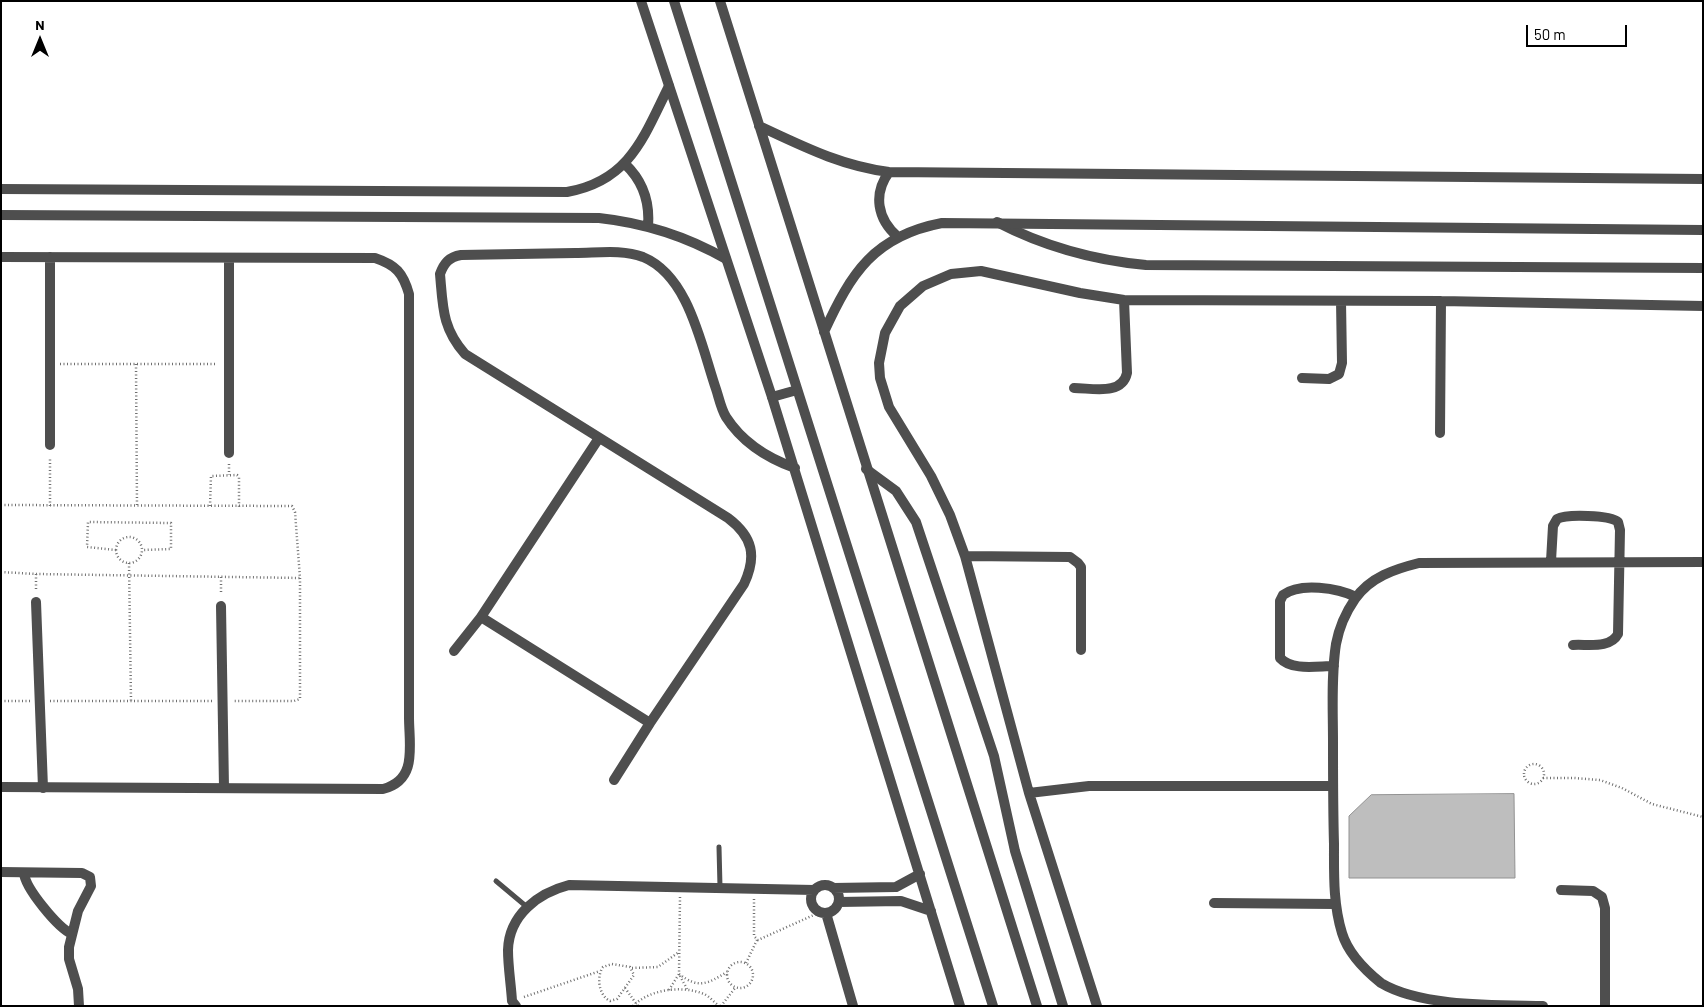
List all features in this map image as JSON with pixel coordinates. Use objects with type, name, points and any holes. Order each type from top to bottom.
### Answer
[{"type":"street","points":[[641,1],[795,468],[960,1006]]},
{"type":"street","points":[[674,1],[993,1006]]},
{"type":"street","points":[[720,1],[866,469],[1037,1006]]},
{"type":"street","points":[[1,189],[554,193],[593,186],[615,173],[625,164],[641,142],[669,86]]},
{"type":"street","points":[[759,126],[831,159],[863,168],[889,172],[1703,179]]},
{"type":"street","points":[[625,164],[638,179],[646,197],[648,226]]},
{"type":"street","points":[[889,172],[879,194],[880,210],[886,225],[898,237]]},
{"type":"street","points":[[1,215],[578,218],[620,220],[648,226],[684,238],[726,259]]},
{"type":"street","points":[[996,222],[1024,236],[1068,252],[1114,262],[1146,265],[1703,268]]},
{"type":"street","points":[[824,332],[852,276],[872,254],[912,230],[942,223],[1703,230]]},
{"type":"street","points":[[614,780],[650,723],[744,584],[750,570],[752,555],[749,540],[740,527],[465,354],[458,346],[444,321],[440,274],[447,261],[461,255],[614,253],[642,257],[654,263],[666,271],[683,293],[725,416],[755,448],[768,457],[795,468]]},
{"type":"street","points":[[1,257],[375,258],[391,263],[405,282],[409,294],[409,759],[408,770],[402,780],[394,786],[383,789],[1,787]]},
{"type":"street","points":[[50,257],[50,445]]},
{"type":"street","points":[[229,258],[230,453]]},
{"type":"street","points":[[1097,1006],[1029,793],[965,556],[938,489],[889,407],[883,393],[879,362],[885,333],[891,319],[910,295],[923,286],[944,276],[966,271],[997,274],[1080,293],[1124,300],[1442,301],[1703,306]]},
{"type":"street","points":[[1074,388],[1114,388],[1123,383],[1127,373],[1124,300]]},
{"type":"street","points":[[1302,378],[1330,379],[1339,374],[1342,363],[1341,301]]},
{"type":"street","points":[[1440,433],[1442,301]]},
{"type":"street","points":[[772,397],[797,390]]},
{"type":"street","points":[[454,651],[481,617],[599,438]]},
{"type":"street","points":[[866,469],[896,491],[916,522],[994,756],[1015,851],[1063,1006]]},
{"type":"street","points":[[1550,561],[1554,522],[1564,516],[1614,519],[1620,526],[1618,634],[1615,639],[1605,644],[1573,645]]},
{"type":"street","points":[[965,556],[1070,557],[1074,559],[1081,568],[1080,650]]},
{"type":"street","points":[[1543,1006],[1415,1003],[1383,984],[1359,963],[1343,936],[1335,904],[1332,786],[1334,666],[1336,643],[1343,620],[1356,597],[1370,583],[1390,570],[1419,563],[1550,561],[1703,562]]},
{"type":"street","points":[[1334,666],[1293,666],[1285,664],[1280,658],[1280,601],[1283,595],[1296,590],[1327,588],[1342,590],[1356,597]]},
{"type":"street","points":[[36,602],[43,788]]},
{"type":"street","points":[[221,606],[224,788]]},
{"type":"street","points":[[481,617],[650,723]]},
{"type":"street","points":[[1029,793],[1089,786],[1332,786]]},
{"type":"street","points":[[1,872],[82,873],[90,877],[91,886],[78,911],[72,934],[69,959],[76,979],[79,1006]]},
{"type":"street","points":[[24,873],[29,887],[60,926],[72,934]]},
{"type":"street","points":[[513,1004],[508,949],[515,927],[527,907],[546,893],[569,885],[814,890],[823,885],[833,888],[896,887],[920,874]]},
{"type":"street","points":[[823,913],[834,910],[839,902],[837,891],[833,888]]},
{"type":"street","points":[[814,890],[812,902],[823,913],[853,1006]]},
{"type":"street","points":[[1562,890],[1593,891],[1602,897],[1605,908],[1605,1006]]},
{"type":"street","points":[[839,902],[900,900],[931,911]]},
{"type":"street","points":[[1214,904],[1335,904]]},
{"type":"lane","points":[[719,847],[720,887]]},
{"type":"lane","points":[[496,881],[527,907]]},
{"type":"path","points":[[51,364],[229,364]]},
{"type":"path","points":[[136,364],[137,506]]},
{"type":"path","points":[[50,445],[50,506]]},
{"type":"path","points":[[210,506],[211,476],[237,475],[239,478],[239,507]]},
{"type":"path","points":[[1,506],[292,506],[295,512],[300,578],[300,699],[294,701],[1,701]]},
{"type":"path","points":[[116,550],[87,548],[88,522],[172,523],[172,550],[143,550]]},
{"type":"path","points":[[129,536],[139,540],[143,550],[139,559],[129,563],[120,559],[116,550],[120,540],[129,536]]},
{"type":"path","points":[[129,563],[131,701]]},
{"type":"path","points":[[1,572],[300,578]]},
{"type":"path","points":[[36,574],[36,602]]},
{"type":"path","points":[[221,577],[221,606]]},
{"type":"path","points":[[1543,778],[1544,774],[1540,766],[1531,764],[1524,770],[1525,779],[1528,782],[1537,784],[1543,778],[1600,780],[1622,788],[1652,804],[1703,817]]},
{"type":"path","points":[[680,886],[679,974],[688,990]]},
{"type":"path","points":[[753,888],[754,936],[757,940]]},
{"type":"path","points":[[746,963],[757,940],[823,913]]},
{"type":"path","points":[[513,1004],[600,971],[612,964],[632,968],[658,967],[679,952]]},
{"type":"path","points":[[679,974],[690,982],[708,983],[727,972],[732,964],[746,963]]},
{"type":"path","points":[[727,972],[728,981],[735,988],[744,988],[752,983],[754,974],[746,963]]},
{"type":"path","points":[[600,971],[598,980],[607,1001],[615,1000],[625,988],[634,975],[632,968]]},
{"type":"path","points":[[669,990],[679,974]]},
{"type":"path","points":[[625,988],[636,1005],[652,994],[669,990],[688,990],[705,994],[720,1006],[735,988]]},
{"type":"building","points":[[1514,794],[1515,878],[1349,878],[1349,816],[1371,795]]}]
